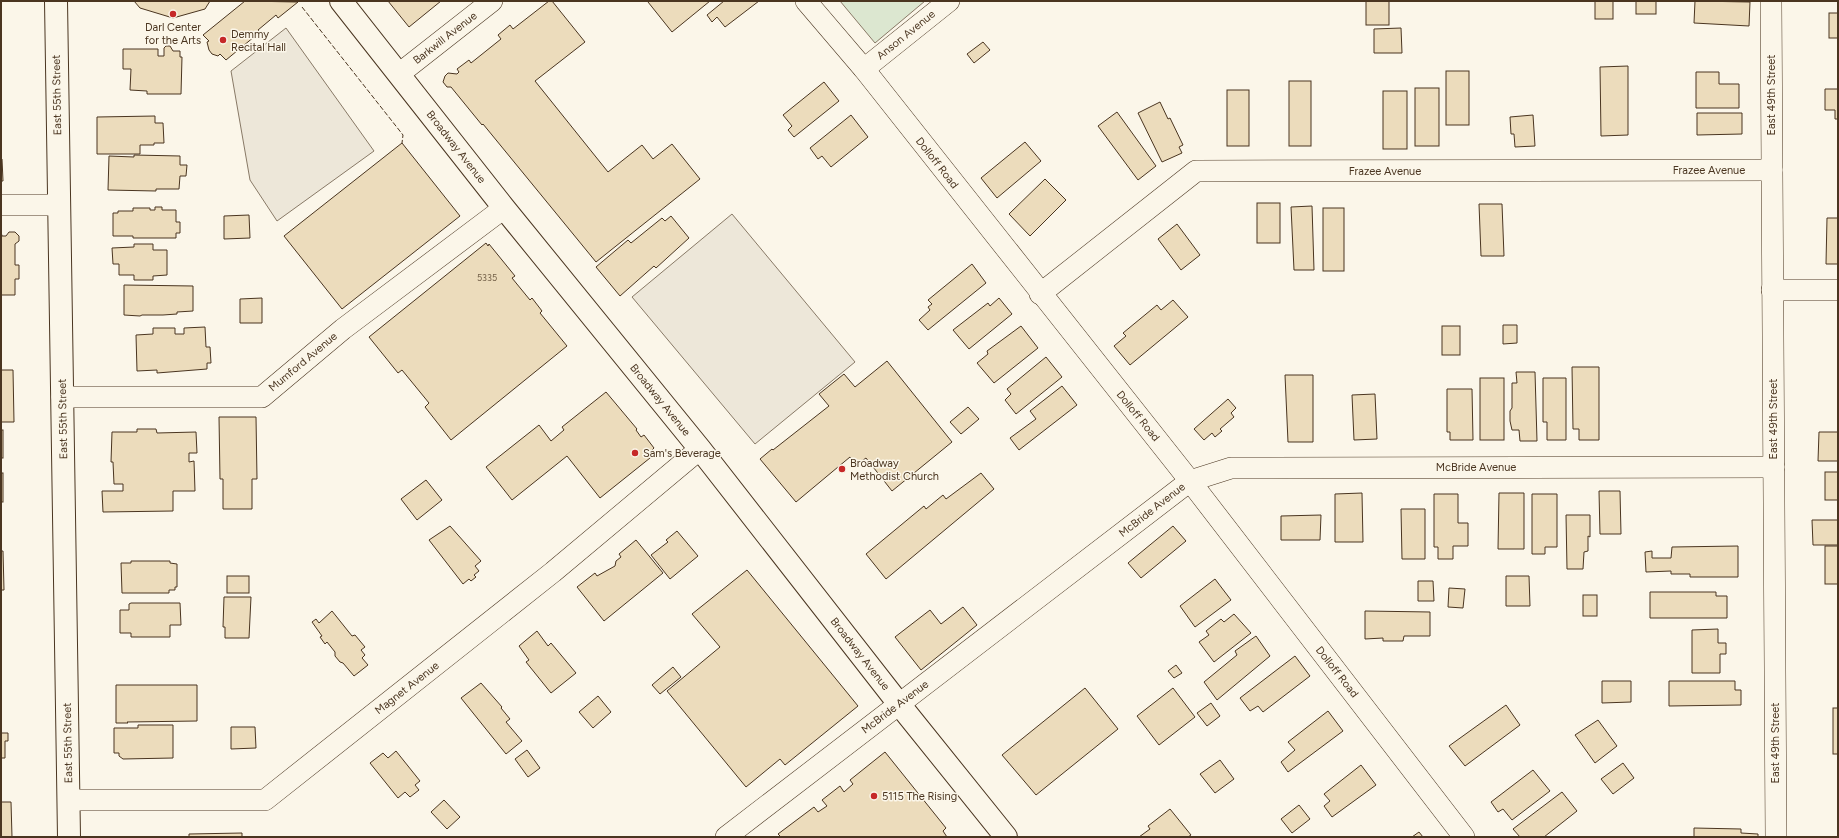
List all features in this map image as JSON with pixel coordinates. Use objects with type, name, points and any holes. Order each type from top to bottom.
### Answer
[{"type":"main road","name":"East 55th Street","points":[[56,1],[69,837]]},
{"type":"main road","name":"Broadway Avenue","points":[[341,1],[504,208],[700,449],[1006,837]]},
{"type":"street","name":"Barkwill Avenue","points":[[399,74],[492,1]]},
{"type":"street","name":"Dolloff Road","points":[[806,1],[864,69],[1040,294],[1190,481],[1464,837]]},
{"type":"street","name":"Anson Avenue","points":[[864,69],[949,1]]},
{"type":"street","name":"East 49th Street","points":[[1771,1],[1776,837]]},
{"type":"street","name":"Frazee Avenue","points":[[1040,294],[1196,171],[1772,170]]},
{"type":"street","points":[[1,205],[59,205]]},
{"type":"street","name":"Mumford Avenue","points":[[62,397],[262,397],[343,329],[504,208]]},
{"type":"street","points":[[1772,290],[1838,290]]},
{"type":"street","name":"Magnet Avenue","points":[[69,800],[265,800],[552,572],[700,449]]},
{"type":"street","name":"McBride Avenue","points":[[726,837],[1190,481],[1230,468],[1774,467]]},
{"type":"green space","points":[[840,1],[925,1],[875,43]]},
{"type":"shaded area","points":[[286,28],[374,151],[277,221],[250,180],[231,71]]},
{"type":"shaded area","points":[[732,214],[855,362],[755,444],[632,297]]},
{"type":"building","name":"Darl Center for the Arts","points":[[134,1],[210,1],[205,9],[173,18],[140,8]]},
{"type":"building","points":[[245,1],[298,2],[278,18],[276,15],[258,30],[260,32],[226,60],[220,54],[218,56],[212,54],[209,50],[207,42],[209,41],[203,35]]},
{"type":"building","points":[[388,1],[441,1],[409,27]]},
{"type":"building","points":[[549,1],[552,1],[585,42],[535,81],[608,172],[642,145],[653,159],[672,144],[700,179],[596,262],[483,124],[482,125],[451,87],[447,87],[443,82],[448,73],[457,74],[459,72],[457,69],[469,60],[471,63],[501,39],[498,35],[510,25],[513,29]]},
{"type":"building","points":[[710,1],[672,32],[648,2]]},
{"type":"building","points":[[724,1],[759,1],[725,27],[717,17],[712,22],[707,15]]},
{"type":"building","points":[[1366,1],[1389,1],[1389,25],[1366,25]]},
{"type":"building","points":[[1595,1],[1613,1],[1613,19],[1595,19]]},
{"type":"building","points":[[1636,1],[1656,1],[1656,14],[1636,14]]},
{"type":"building","points":[[1695,1],[1750,2],[1749,26],[1694,23]]},
{"type":"building","points":[[1829,13],[1838,13],[1838,38],[1829,38]]},
{"type":"building","points":[[1401,28],[1402,53],[1374,53],[1374,29]]},
{"type":"building","points":[[983,42],[990,50],[974,63],[967,54]]},
{"type":"building","points":[[166,46],[170,46],[173,51],[180,51],[180,57],[182,57],[181,94],[147,94],[147,91],[130,90],[131,69],[123,69],[123,49],[158,49],[158,56],[164,56],[164,48]]},
{"type":"building","points":[[1628,66],[1628,135],[1601,136],[1600,67]]},
{"type":"building","points":[[1446,71],[1469,71],[1469,125],[1446,125]]},
{"type":"building","points":[[1696,72],[1719,72],[1719,84],[1739,84],[1739,108],[1696,108]]},
{"type":"building","points":[[1289,81],[1311,81],[1311,146],[1289,146]]},
{"type":"building","points":[[824,82],[839,101],[794,137],[788,130],[792,126],[783,115]]},
{"type":"building","points":[[1415,88],[1439,88],[1439,146],[1415,146]]},
{"type":"building","points":[[1825,89],[1838,89],[1838,119],[1835,119],[1835,110],[1825,110]]},
{"type":"building","points":[[1227,90],[1249,90],[1249,146],[1227,146]]},
{"type":"building","points":[[1383,91],[1407,91],[1407,149],[1383,149]]},
{"type":"building","points":[[1160,102],[1168,119],[1170,118],[1183,145],[1179,147],[1182,153],[1162,162],[1138,113]]},
{"type":"building","points":[[1117,112],[1156,166],[1138,180],[1098,126]]},
{"type":"building","points":[[1697,113],[1742,113],[1742,134],[1697,135]]},
{"type":"building","points":[[851,115],[868,137],[831,167],[822,156],[818,159],[810,148]]},
{"type":"building","points":[[1533,115],[1535,146],[1515,147],[1514,134],[1511,134],[1510,117]]},
{"type":"building","points":[[155,116],[155,123],[163,123],[164,143],[140,145],[140,154],[97,154],[97,117]]},
{"type":"building","points":[[1025,142],[1041,161],[997,198],[981,178]]},
{"type":"building","points":[[402,143],[460,216],[342,309],[284,236]]},
{"type":"building","points":[[134,155],[180,156],[180,165],[187,165],[186,176],[180,176],[179,189],[156,189],[156,191],[108,190],[109,156],[134,157]]},
{"type":"building","points":[[2,159],[3,181],[1,181]]},
{"type":"building","points":[[1045,179],[1066,200],[1030,236],[1009,214]]},
{"type":"building","points":[[1257,203],[1280,203],[1280,243],[1257,243]]},
{"type":"building","points":[[1479,204],[1502,204],[1504,256],[1481,256]]},
{"type":"building","points":[[1312,206],[1314,270],[1294,270],[1291,207]]},
{"type":"building","points":[[155,207],[162,207],[162,210],[176,210],[176,222],[180,222],[180,233],[176,233],[176,238],[133,238],[133,236],[113,236],[113,213],[118,213],[118,211],[133,211],[133,208],[150,208],[150,210],[155,210]]},
{"type":"building","points":[[1323,208],[1344,208],[1344,271],[1323,271]]},
{"type":"building","points":[[249,215],[250,238],[224,239],[224,216]]},
{"type":"building","points":[[671,216],[689,238],[656,268],[654,266],[620,296],[596,267],[628,240],[631,243],[662,218],[665,221]]},
{"type":"building","points":[[1827,218],[1838,218],[1838,264],[1826,264]]},
{"type":"building","points":[[1177,224],[1200,255],[1181,270],[1158,239]]},
{"type":"building","points":[[1,232],[2,236],[6,236],[9,232],[15,232],[19,236],[19,241],[15,244],[15,265],[19,265],[19,279],[15,279],[15,295],[1,295]]},
{"type":"building","points":[[486,243],[488,246],[489,244],[515,276],[512,278],[530,300],[532,298],[542,311],[540,313],[567,346],[451,440],[425,407],[429,403],[402,370],[398,373],[369,337]]},
{"type":"building","points":[[134,244],[153,244],[153,250],[167,250],[167,275],[153,276],[153,280],[134,280],[134,275],[119,275],[119,264],[113,264],[112,248],[134,247]]},
{"type":"building","points":[[972,264],[986,283],[928,330],[919,320],[930,310],[928,307],[932,304],[928,300]]},
{"type":"building","points":[[124,285],[193,286],[193,311],[163,315],[124,315]]},
{"type":"building","points":[[262,298],[262,323],[240,323],[240,299]]},
{"type":"building","points":[[999,298],[1012,314],[969,349],[953,330],[988,303],[990,306]]},
{"type":"building","points":[[1173,300],[1188,317],[1130,365],[1114,346],[1126,336],[1123,333],[1157,305],[1161,310]]},
{"type":"building","points":[[1503,325],[1517,325],[1517,343],[1503,344]]},
{"type":"building","points":[[1021,326],[1038,348],[994,383],[977,363],[988,354],[987,351]]},
{"type":"building","points":[[1442,326],[1460,326],[1460,355],[1442,355]]},
{"type":"building","points":[[205,327],[206,347],[210,347],[211,363],[207,363],[207,369],[157,373],[157,370],[137,371],[136,335],[153,334],[153,328],[175,328],[175,334],[184,334],[184,328]]},
{"type":"building","points":[[1046,357],[1062,377],[1016,414],[1005,400],[1011,394],[1007,389]]},
{"type":"building","points":[[887,361],[952,442],[892,491],[866,458],[856,465],[850,457],[796,502],[760,459],[829,406],[819,394],[844,374],[855,387]]},
{"type":"building","points":[[1572,367],[1599,367],[1599,440],[1579,440],[1579,429],[1573,429]]},
{"type":"building","points":[[1,370],[13,370],[14,422],[1,422]]},
{"type":"building","points":[[1516,372],[1535,372],[1537,441],[1520,441],[1519,430],[1512,430],[1510,411],[1512,408],[1512,383],[1517,383]]},
{"type":"building","points":[[1285,375],[1313,375],[1313,442],[1288,442]]},
{"type":"building","points":[[1480,378],[1504,378],[1504,440],[1480,440]]},
{"type":"building","points":[[1543,378],[1566,378],[1566,440],[1547,440],[1547,422],[1543,422]]},
{"type":"building","points":[[1062,386],[1077,405],[1019,450],[1010,438],[1036,419],[1030,411]]},
{"type":"building","points":[[1447,389],[1472,389],[1473,440],[1450,440],[1450,432],[1447,432]]},
{"type":"building","points":[[606,392],[637,429],[636,430],[641,437],[644,435],[654,448],[652,450],[655,454],[600,498],[567,456],[512,500],[486,467],[539,425],[551,441],[564,430],[562,427]]},
{"type":"building","points":[[1375,394],[1377,439],[1354,440],[1352,395]]},
{"type":"building","points":[[1228,399],[1236,408],[1231,413],[1234,417],[1220,429],[1222,431],[1215,437],[1212,433],[1204,440],[1194,429]]},
{"type":"building","points":[[968,407],[979,419],[961,434],[950,422]]},
{"type":"building","points":[[219,417],[256,417],[257,479],[252,479],[252,509],[223,509],[223,479],[220,479]]},
{"type":"building","points":[[137,429],[156,429],[157,433],[196,432],[197,453],[189,453],[189,462],[194,461],[195,491],[173,491],[173,511],[103,512],[102,491],[123,491],[123,484],[114,484],[113,462],[111,462],[112,432],[137,432]]},
{"type":"building","points":[[1,430],[3,430],[3,458],[1,458]]},
{"type":"building","points":[[1819,432],[1838,432],[1838,461],[1818,461]]},
{"type":"building","points":[[1825,472],[1838,472],[1838,500],[1825,500]]},
{"type":"building","points":[[1,473],[3,473],[3,502],[1,502]]},
{"type":"building","points":[[981,473],[994,489],[886,579],[866,554],[924,506],[926,509],[943,495],[946,499]]},
{"type":"building","points":[[426,480],[442,500],[417,520],[401,499]]},
{"type":"building","points":[[1599,491],[1620,491],[1621,534],[1600,534]]},
{"type":"building","points":[[1362,493],[1363,542],[1335,542],[1335,494]]},
{"type":"building","points":[[1499,493],[1524,493],[1524,549],[1498,549]]},
{"type":"building","points":[[1434,494],[1458,494],[1458,523],[1468,523],[1468,546],[1453,546],[1453,559],[1438,559],[1438,547],[1434,547]]},
{"type":"building","points":[[1532,494],[1557,494],[1557,547],[1545,547],[1545,554],[1532,554]]},
{"type":"building","points":[[1401,509],[1425,509],[1425,559],[1402,559]]},
{"type":"building","points":[[1321,515],[1320,540],[1281,540],[1281,516]]},
{"type":"building","points":[[1566,515],[1590,515],[1590,537],[1588,536],[1588,551],[1584,552],[1583,569],[1567,569]]},
{"type":"building","points":[[1812,520],[1838,520],[1838,545],[1813,545]]},
{"type":"building","points":[[450,526],[481,561],[475,566],[479,571],[474,575],[476,577],[471,581],[469,579],[463,584],[429,540]]},
{"type":"building","points":[[1173,526],[1186,541],[1141,578],[1128,563]]},
{"type":"building","points":[[677,531],[698,556],[670,579],[651,555],[668,542],[666,540]]},
{"type":"building","points":[[636,540],[663,573],[604,621],[577,587],[595,573],[597,576],[615,566],[616,561],[621,557],[619,554]]},
{"type":"building","points":[[1738,546],[1738,577],[1690,577],[1690,574],[1671,574],[1671,571],[1646,572],[1645,552],[1652,551],[1652,558],[1671,558],[1672,547]]},
{"type":"building","points":[[1825,546],[1838,546],[1838,584],[1825,584]]},
{"type":"building","points":[[1,551],[3,551],[4,590],[1,590]]},
{"type":"building","points":[[131,561],[170,561],[170,563],[177,564],[177,587],[175,587],[175,590],[169,590],[169,593],[122,593],[121,563],[131,563]]},
{"type":"building","points":[[747,570],[858,706],[785,765],[780,759],[746,787],[667,691],[720,647],[692,614]]},
{"type":"building","points":[[227,576],[249,576],[249,593],[227,593]]},
{"type":"building","points":[[1506,576],[1529,576],[1530,606],[1506,606]]},
{"type":"building","points":[[1215,579],[1231,600],[1195,627],[1180,606]]},
{"type":"building","points":[[1418,581],[1433,581],[1434,601],[1418,601]]},
{"type":"building","points":[[1449,588],[1465,589],[1463,608],[1448,607]]},
{"type":"building","points":[[1650,592],[1716,592],[1716,596],[1727,596],[1727,618],[1650,618]]},
{"type":"building","points":[[1583,595],[1597,595],[1597,616],[1583,616]]},
{"type":"building","points":[[224,597],[251,597],[249,638],[225,638],[225,627],[223,627]]},
{"type":"building","points":[[180,603],[181,625],[170,625],[170,637],[131,637],[131,633],[120,633],[120,610],[129,610],[129,604]]},
{"type":"building","points":[[963,607],[977,625],[921,670],[895,637],[930,610],[941,624]]},
{"type":"building","points":[[332,611],[352,636],[355,635],[365,647],[361,650],[365,655],[362,658],[368,665],[354,676],[335,656],[335,652],[327,642],[325,644],[320,637],[322,636],[312,622],[316,619],[319,623]]},
{"type":"building","points":[[1365,611],[1430,612],[1430,636],[1404,636],[1403,641],[1383,641],[1383,638],[1365,639]]},
{"type":"building","points":[[1234,614],[1251,633],[1214,662],[1199,642],[1209,635],[1206,631],[1221,619],[1224,622]]},
{"type":"building","points":[[1718,629],[1718,643],[1726,643],[1726,654],[1720,654],[1720,673],[1692,673],[1692,630]]},
{"type":"building","points":[[537,631],[548,646],[551,643],[576,673],[551,693],[526,662],[529,660],[519,646]]},
{"type":"building","points":[[1256,636],[1270,656],[1217,700],[1204,682],[1237,655],[1235,651]]},
{"type":"building","points":[[1295,656],[1310,676],[1263,712],[1258,706],[1250,711],[1240,698]]},
{"type":"building","points":[[1176,665],[1182,673],[1174,678],[1168,671]]},
{"type":"building","points":[[673,667],[681,677],[660,694],[652,685]]},
{"type":"building","points":[[1602,681],[1631,681],[1631,702],[1602,703]]},
{"type":"building","points":[[1669,681],[1735,681],[1735,690],[1741,690],[1741,705],[1669,706]]},
{"type":"building","points":[[481,683],[502,707],[501,708],[510,719],[506,722],[522,741],[506,754],[461,698]]},
{"type":"building","points":[[116,685],[197,685],[197,721],[116,723]]},
{"type":"building","points":[[1085,688],[1118,729],[1036,795],[1002,755]]},
{"type":"building","points":[[1173,688],[1195,717],[1159,745],[1137,716]]},
{"type":"building","points":[[598,696],[611,712],[593,728],[579,712]]},
{"type":"building","points":[[1211,703],[1220,716],[1207,726],[1197,713]]},
{"type":"building","points":[[1506,705],[1520,725],[1465,766],[1449,746]]},
{"type":"building","points":[[1833,708],[1838,708],[1838,754],[1833,754]]},
{"type":"building","points":[[1328,711],[1343,731],[1288,772],[1281,762],[1295,750],[1288,742]]},
{"type":"building","points":[[1598,720],[1617,746],[1595,763],[1575,735]]},
{"type":"building","points":[[138,725],[173,725],[173,758],[123,759],[119,756],[119,753],[114,753],[114,728],[138,728]]},
{"type":"building","points":[[231,727],[255,727],[256,748],[231,749]]},
{"type":"building","points":[[1,733],[8,733],[8,741],[5,741],[5,758],[1,758]]},
{"type":"building","points":[[527,750],[540,768],[528,777],[515,759]]},
{"type":"building","points":[[396,751],[420,781],[415,785],[419,790],[410,797],[405,792],[398,798],[370,763],[383,753],[388,758]]},
{"type":"building","name":"5115 The Rising","points":[[885,752],[946,828],[943,831],[947,837],[781,837],[778,834],[814,807],[818,812],[827,806],[822,800],[840,786],[844,792],[853,784],[850,780]]},
{"type":"building","points":[[1220,760],[1234,779],[1215,793],[1200,774]]},
{"type":"building","points":[[1623,763],[1634,778],[1613,794],[1601,779]]},
{"type":"building","points":[[1361,765],[1376,785],[1332,817],[1324,806],[1330,801],[1324,794]]},
{"type":"building","points":[[1533,770],[1550,791],[1512,820],[1503,809],[1498,812],[1491,802]]},
{"type":"building","points":[[1562,792],[1577,811],[1544,837],[1520,837],[1513,829]]},
{"type":"building","points":[[444,800],[460,817],[447,829],[431,812]]},
{"type":"building","points":[[1,802],[11,802],[12,837],[1,837]]},
{"type":"building","points":[[1299,805],[1310,819],[1292,833],[1281,819]]},
{"type":"building","points":[[1170,809],[1191,835],[1188,837],[1139,837],[1150,829],[1148,826]]},
{"type":"building","points":[[1694,828],[1741,829],[1741,833],[1758,834],[1758,837],[1694,837]]},
{"type":"building","points":[[1419,832],[1423,837],[1412,837]]},
{"type":"building","points":[[242,833],[242,837],[189,837],[189,834]]},
{"type":"fence","points":[[302,7],[403,135],[402,143]]},
{"type":"place","name":"Darl Center for the Arts","points":[[173,14]]},
{"type":"place","name":"Demmy Recital Hall","points":[[223,40]]},
{"type":"place","name":"Sam's Beverage","points":[[635,453]]},
{"type":"place","name":"Broadway Methodist Church","points":[[842,469]]},
{"type":"place","name":"5115 The Rising","points":[[874,796]]}]
